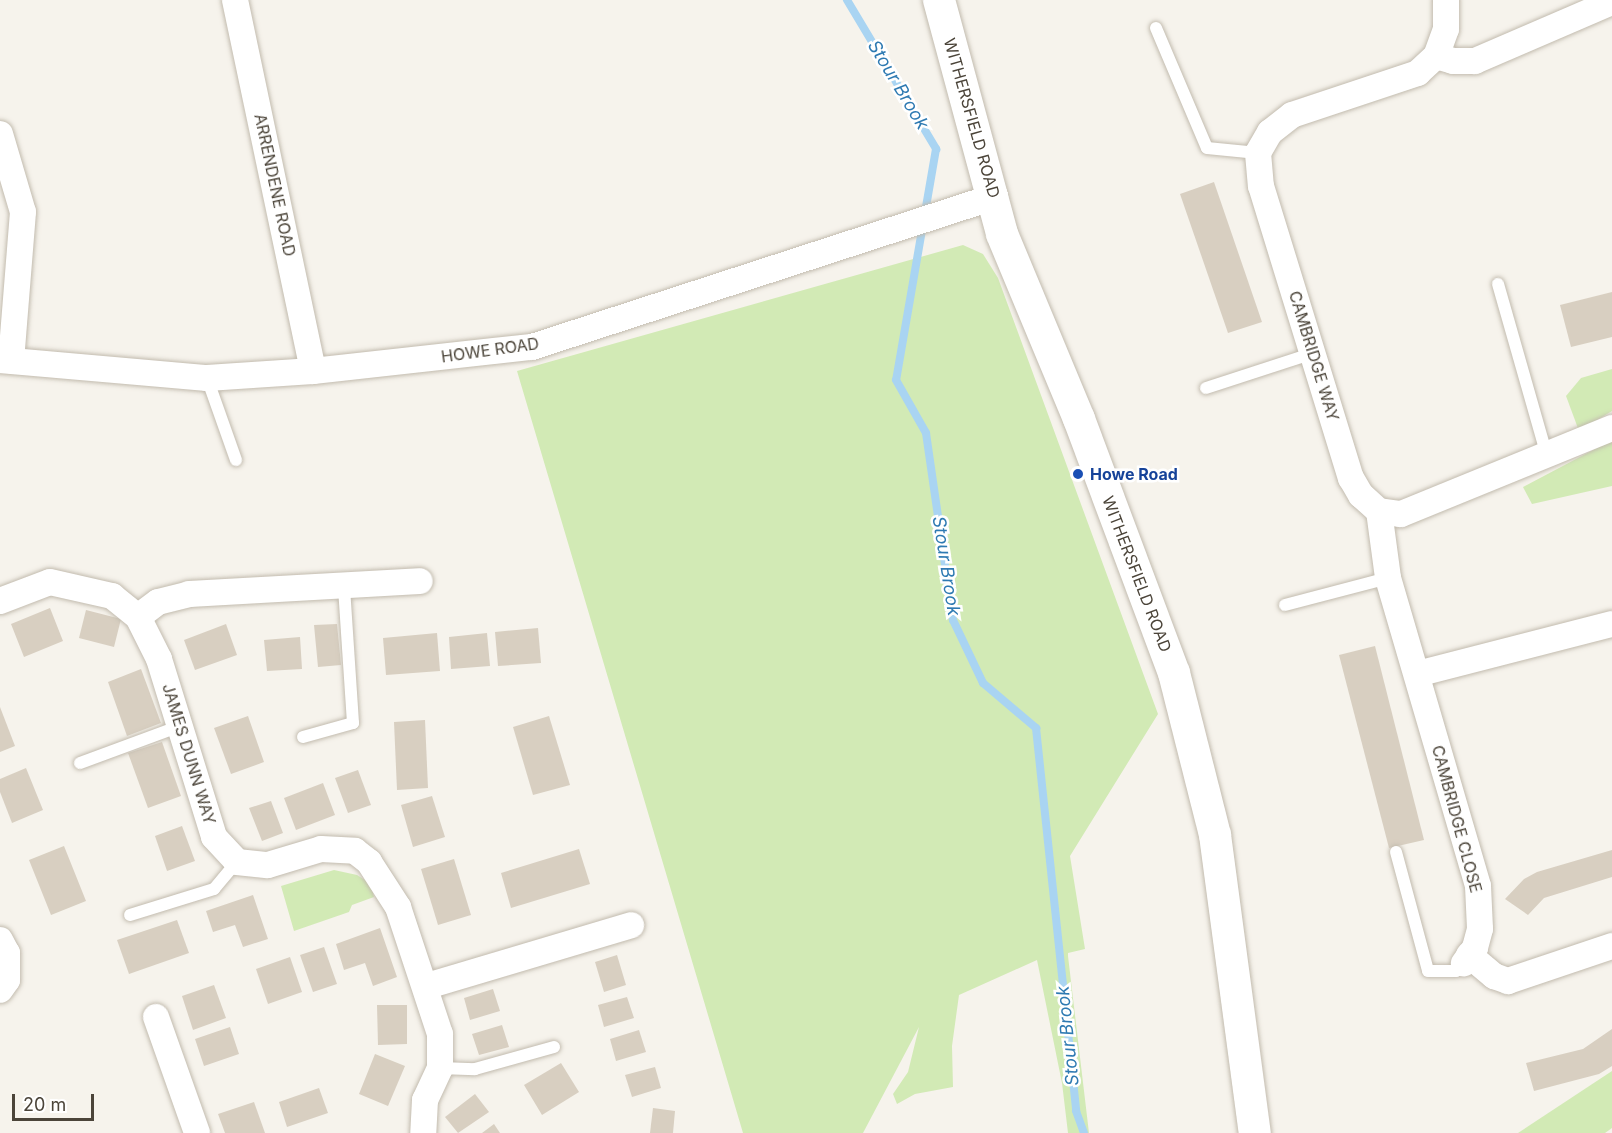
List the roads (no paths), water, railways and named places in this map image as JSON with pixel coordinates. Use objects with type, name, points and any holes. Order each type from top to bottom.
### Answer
[{"type":"street","name":"ARRENDENE ROAD","points":[[235,0],[313,371]]},
{"type":"street","name":"WITHERSFIELD ROAD","points":[[939,0],[995,197],[1002,234],[1079,419],[1174,673],[1215,836],[1255,1133]]},
{"type":"street","points":[[1258,153],[1270,132],[1292,115],[1418,73],[1436,56],[1446,29],[1446,0]]},
{"type":"street","points":[[1436,56],[1453,61],[1475,61],[1612,2]]},
{"type":"street","points":[[0,134],[23,212],[5,361]]},
{"type":"street","name":"CAMBRIDGE WAY","points":[[1258,153],[1261,186],[1351,478],[1361,495],[1379,511]]},
{"type":"street","name":"HOWE ROAD","points":[[5,361],[207,378],[313,371],[532,346],[995,197]]},
{"type":"street","points":[[1379,511],[1401,514],[1434,503],[1612,428]]},
{"type":"street","name":"CAMBRIDGE CLOSE","points":[[1379,511],[1388,578],[1478,886],[1480,929],[1467,959]]},
{"type":"street","points":[[138,617],[158,602],[189,594],[420,581]]},
{"type":"street","name":"JAMES DUNN WAY","points":[[0,601],[50,582],[112,596],[138,617],[159,659],[214,837],[237,862]]},
{"type":"street","points":[[1417,674],[1612,624]]},
{"type":"street","points":[[237,862],[268,865],[321,849],[355,851],[369,862],[398,907],[427,986],[440,1034],[440,1068],[425,1100],[423,1133]]},
{"type":"street","points":[[427,986],[631,925]]},
{"type":"street","points":[[0,940],[7,953],[7,980],[0,990]]},
{"type":"street","points":[[1467,959],[1494,976],[1508,981],[1612,946]]},
{"type":"street","points":[[156,1017],[197,1133]]},
{"type":"lane","points":[[1156,28],[1207,148],[1258,153]]},
{"type":"lane","points":[[1498,284],[1547,456]]},
{"type":"lane","points":[[1206,388],[1314,353]]},
{"type":"lane","points":[[207,378],[236,460]]},
{"type":"lane","points":[[1286,606],[1388,578]]},
{"type":"lane","points":[[303,737],[353,723],[344,586]]},
{"type":"lane","points":[[80,763],[180,726]]},
{"type":"lane","points":[[1396,852],[1428,971],[1456,971],[1467,959]]},
{"type":"lane","points":[[130,915],[214,889],[237,862]]},
{"type":"lane","points":[[440,1068],[475,1069],[554,1047]]},
{"type":"waterway","name":"Stour Brook","points":[[847,0],[936,149],[896,380],[926,433],[953,620],[983,683],[1036,728],[1076,1111],[1084,1133]]},
{"type":"place","name":"Howe Road","points":[[1078,474]]}]
